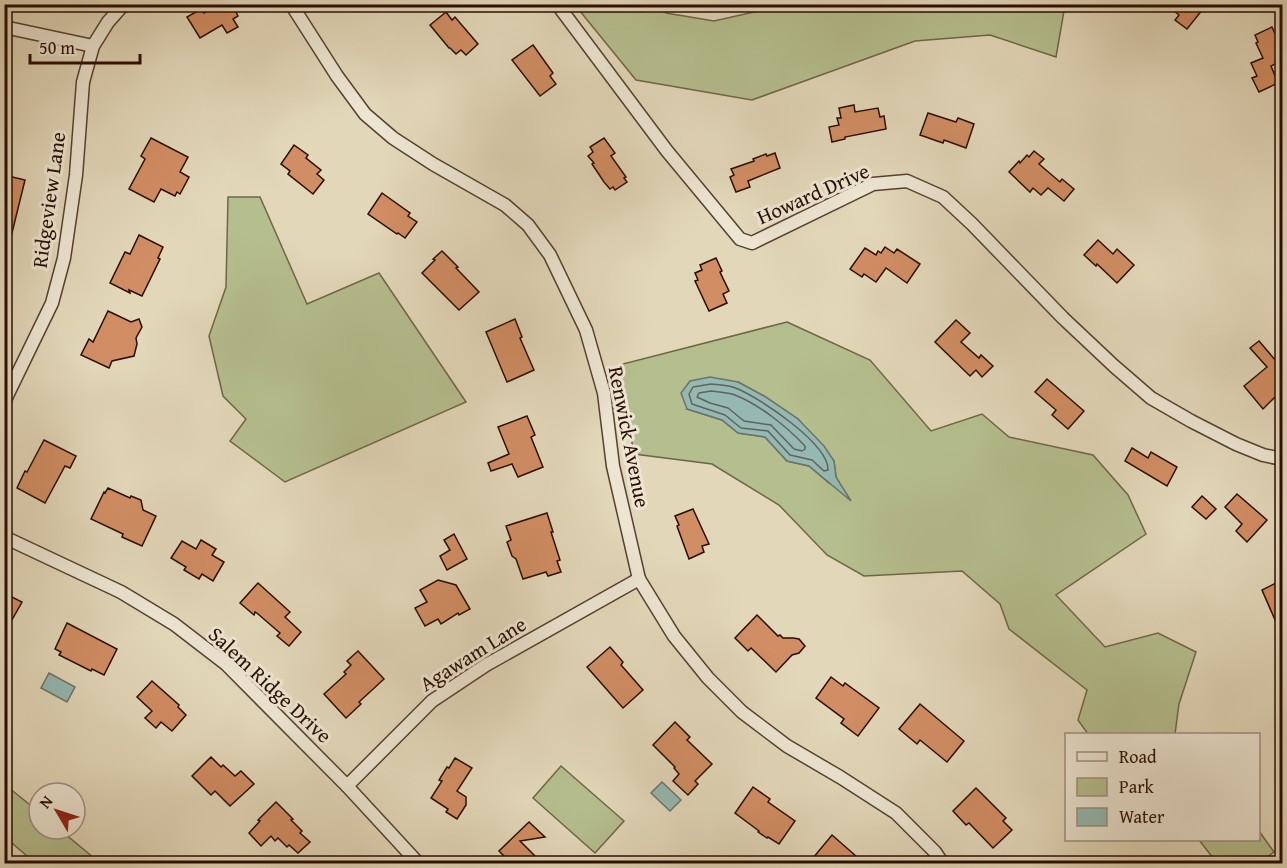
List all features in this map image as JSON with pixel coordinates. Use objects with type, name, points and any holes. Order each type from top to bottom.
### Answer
[{"type":"street","name":"Ridgeview Lane","points":[[4,402],[52,303],[64,258],[76,175],[83,82],[93,46],[108,22],[124,4]]},
{"type":"street","name":"Renwick Avenue","points":[[291,4],[337,76],[365,114],[393,138],[504,206],[528,225],[550,255],[586,330],[604,393],[613,466],[639,579],[674,636],[708,678],[742,712],[787,746],[897,813],[935,852],[943,864]]},
{"type":"street","name":"Howard Drive","points":[[557,4],[667,151],[740,239],[752,243],[873,184],[908,181],[943,197],[1063,318],[1151,398],[1236,444],[1282,459]]},
{"type":"street","points":[[4,27],[93,46]]},
{"type":"street","name":"Salem Ridge Drive","points":[[4,537],[121,592],[174,624],[226,664],[347,786],[419,864]]},
{"type":"street","name":"Agawam Lane","points":[[347,786],[432,701],[486,665],[639,579]]},
{"type":"green space","points":[[789,4],[1049,4],[1064,11],[1056,57],[990,35],[915,41],[752,100],[636,80],[575,5],[659,5],[666,13],[714,21]]},
{"type":"green space","points":[[228,197],[260,197],[307,304],[379,273],[466,402],[285,482],[230,441],[246,419],[223,396],[209,336],[226,287]]},
{"type":"green space","points":[[787,322],[870,360],[931,431],[982,414],[1009,437],[1093,455],[1128,495],[1146,534],[1056,595],[1105,647],[1158,633],[1196,652],[1179,704],[1175,733],[1087,733],[1078,720],[1087,690],[1009,629],[1000,604],[962,571],[864,576],[827,555],[779,505],[712,464],[634,454],[619,365]],"holes":[[[738,382],[798,419],[834,461],[836,477],[829,483],[809,466],[787,461],[765,437],[738,433],[722,420],[687,409]]]},
{"type":"green space","points":[[561,766],[624,821],[595,853],[533,798]]},
{"type":"green space","points":[[4,784],[27,802],[27,841],[73,841],[100,863],[35,863],[5,837]]},
{"type":"green space","points":[[1260,832],[1274,852],[1259,863],[1217,863],[1200,841],[1260,841]]},
{"type":"water","points":[[710,377],[738,382],[798,419],[824,446],[834,461],[836,477],[851,501],[809,466],[787,461],[765,437],[738,433],[722,420],[687,409],[681,393],[690,381]]},
{"type":"water","points":[[49,673],[75,687],[67,702],[41,688]]},
{"type":"water","points":[[662,782],[681,800],[670,811],[651,793]]},
{"type":"building","points":[[219,4],[232,4],[238,16],[233,19],[238,27],[227,33],[222,25],[200,38],[187,17],[201,9],[204,13]]},
{"type":"building","points":[[1166,4],[1207,4],[1187,29],[1175,20],[1179,15]]},
{"type":"building","points":[[446,12],[452,20],[455,17],[478,44],[466,55],[461,50],[456,54],[430,25]]},
{"type":"building","points":[[1272,27],[1281,49],[1276,51],[1281,61],[1271,66],[1278,83],[1259,92],[1252,78],[1257,76],[1251,63],[1263,58],[1255,35]]},
{"type":"building","points":[[533,45],[553,73],[550,76],[556,84],[540,96],[512,60]]},
{"type":"building","points":[[854,105],[855,112],[878,108],[880,117],[884,116],[886,129],[845,137],[845,139],[832,142],[829,127],[839,125],[837,118],[841,118],[839,108]]},
{"type":"building","points":[[928,113],[956,122],[958,118],[974,124],[966,148],[920,135]]},
{"type":"building","points":[[151,138],[188,157],[180,172],[189,177],[180,194],[177,192],[175,196],[161,189],[154,202],[129,189],[145,159],[141,156]]},
{"type":"building","points":[[604,138],[615,153],[611,156],[626,177],[624,178],[627,182],[615,190],[613,187],[610,189],[604,182],[588,156],[593,152],[590,147]]},
{"type":"building","points":[[294,145],[308,155],[306,158],[321,170],[317,174],[324,180],[313,194],[288,174],[290,171],[281,164]]},
{"type":"building","points":[[1034,151],[1044,159],[1039,164],[1060,182],[1062,179],[1074,189],[1064,201],[1048,188],[1041,195],[1033,188],[1030,192],[1009,172],[1019,161],[1020,163]]},
{"type":"building","points":[[775,153],[780,168],[748,181],[750,187],[736,192],[730,177],[734,175],[731,169],[766,154],[767,156]]},
{"type":"building","points":[[4,175],[25,180],[9,245],[4,244]]},
{"type":"building","points":[[382,193],[410,213],[408,216],[417,222],[405,238],[368,214]]},
{"type":"building","points":[[139,235],[163,247],[158,258],[160,259],[142,296],[110,283],[125,252],[130,254]]},
{"type":"building","points":[[1098,240],[1113,254],[1117,249],[1134,265],[1117,283],[1084,255]]},
{"type":"building","points":[[885,247],[894,253],[897,249],[920,264],[907,283],[886,268],[876,282],[850,269],[865,248],[876,255],[878,251],[881,253]]},
{"type":"building","points":[[442,251],[479,292],[459,310],[422,273]]},
{"type":"building","points":[[716,258],[729,291],[723,294],[727,303],[709,311],[695,281],[698,280],[695,273],[702,270],[700,265]]},
{"type":"building","points":[[108,311],[131,322],[139,319],[142,327],[136,338],[134,356],[112,361],[109,368],[81,355],[89,339],[93,342]]},
{"type":"building","points":[[515,319],[522,337],[520,338],[534,370],[507,382],[486,332]]},
{"type":"building","points":[[956,320],[970,333],[961,342],[979,358],[981,355],[993,366],[982,377],[976,370],[970,376],[935,342]]},
{"type":"building","points":[[1259,341],[1282,368],[1282,390],[1263,409],[1244,386],[1267,367],[1250,348]]},
{"type":"building","points":[[1047,379],[1084,411],[1068,429],[1052,415],[1056,410],[1035,392]]},
{"type":"building","points":[[527,416],[535,435],[531,437],[543,467],[518,477],[512,464],[491,471],[488,463],[509,454],[498,427]]},
{"type":"building","points":[[44,440],[76,456],[70,468],[65,466],[45,503],[17,488]]},
{"type":"building","points":[[1132,448],[1148,458],[1151,452],[1177,467],[1167,486],[1125,461]]},
{"type":"building","points":[[108,488],[130,498],[131,496],[141,500],[143,510],[156,516],[142,546],[91,519]]},
{"type":"building","points":[[1237,494],[1267,520],[1247,542],[1236,531],[1242,524],[1225,507]]},
{"type":"building","points":[[1202,496],[1216,509],[1206,519],[1192,507]]},
{"type":"building","points":[[693,509],[709,544],[702,546],[704,552],[689,559],[675,516]]},
{"type":"building","points":[[547,513],[561,572],[548,576],[546,572],[523,579],[507,542],[511,540],[506,526]]},
{"type":"building","points":[[454,534],[467,559],[447,570],[440,556],[450,550],[444,540]]},
{"type":"building","points":[[201,540],[216,549],[212,555],[224,562],[213,581],[202,574],[199,579],[184,570],[186,567],[171,558],[182,541],[196,549]]},
{"type":"building","points":[[438,580],[456,585],[470,609],[459,615],[458,613],[441,624],[438,619],[425,626],[415,608],[427,602],[420,590]]},
{"type":"building","points":[[1282,580],[1282,636],[1262,590]]},
{"type":"building","points":[[258,583],[290,612],[285,617],[301,632],[289,646],[277,636],[280,633],[258,614],[255,612],[254,615],[240,603]]},
{"type":"building","points":[[4,593],[22,602],[4,634]]},
{"type":"building","points":[[757,615],[778,636],[799,639],[805,646],[799,653],[792,655],[776,672],[751,648],[748,651],[735,638]]},
{"type":"building","points":[[67,623],[117,649],[104,675],[59,655],[61,652],[55,649]]},
{"type":"building","points":[[610,647],[623,662],[621,665],[643,690],[623,708],[587,667]]},
{"type":"building","points":[[358,651],[384,679],[359,702],[361,704],[346,718],[324,694],[346,674],[344,672],[351,665],[347,661]]},
{"type":"building","points":[[831,677],[843,686],[845,683],[879,708],[858,736],[841,723],[844,719],[816,698]]},
{"type":"building","points":[[152,681],[179,705],[178,707],[186,715],[172,731],[161,722],[156,728],[145,718],[152,711],[137,697]]},
{"type":"building","points":[[920,704],[964,741],[947,762],[920,740],[917,744],[899,729]]},
{"type":"building","points":[[675,722],[690,737],[687,740],[712,764],[695,781],[698,784],[688,795],[673,781],[679,774],[675,767],[653,745]]},
{"type":"building","points":[[211,757],[235,776],[241,771],[254,784],[230,806],[215,791],[211,795],[192,776]]},
{"type":"building","points":[[455,758],[472,768],[457,791],[466,797],[466,805],[457,819],[446,812],[448,809],[431,798],[442,781],[439,780]]},
{"type":"building","points":[[753,787],[770,799],[768,802],[795,821],[779,844],[758,832],[735,813]]},
{"type":"building","points":[[976,788],[1006,818],[1003,821],[1012,830],[993,848],[969,823],[966,825],[953,811]]},
{"type":"building","points":[[276,802],[293,819],[291,820],[302,831],[300,833],[310,842],[298,853],[278,838],[275,841],[271,836],[261,846],[249,833]]},
{"type":"building","points":[[529,822],[545,837],[520,841],[543,864],[512,864],[499,851]]},
{"type":"building","points":[[832,835],[865,864],[808,864]]}]
